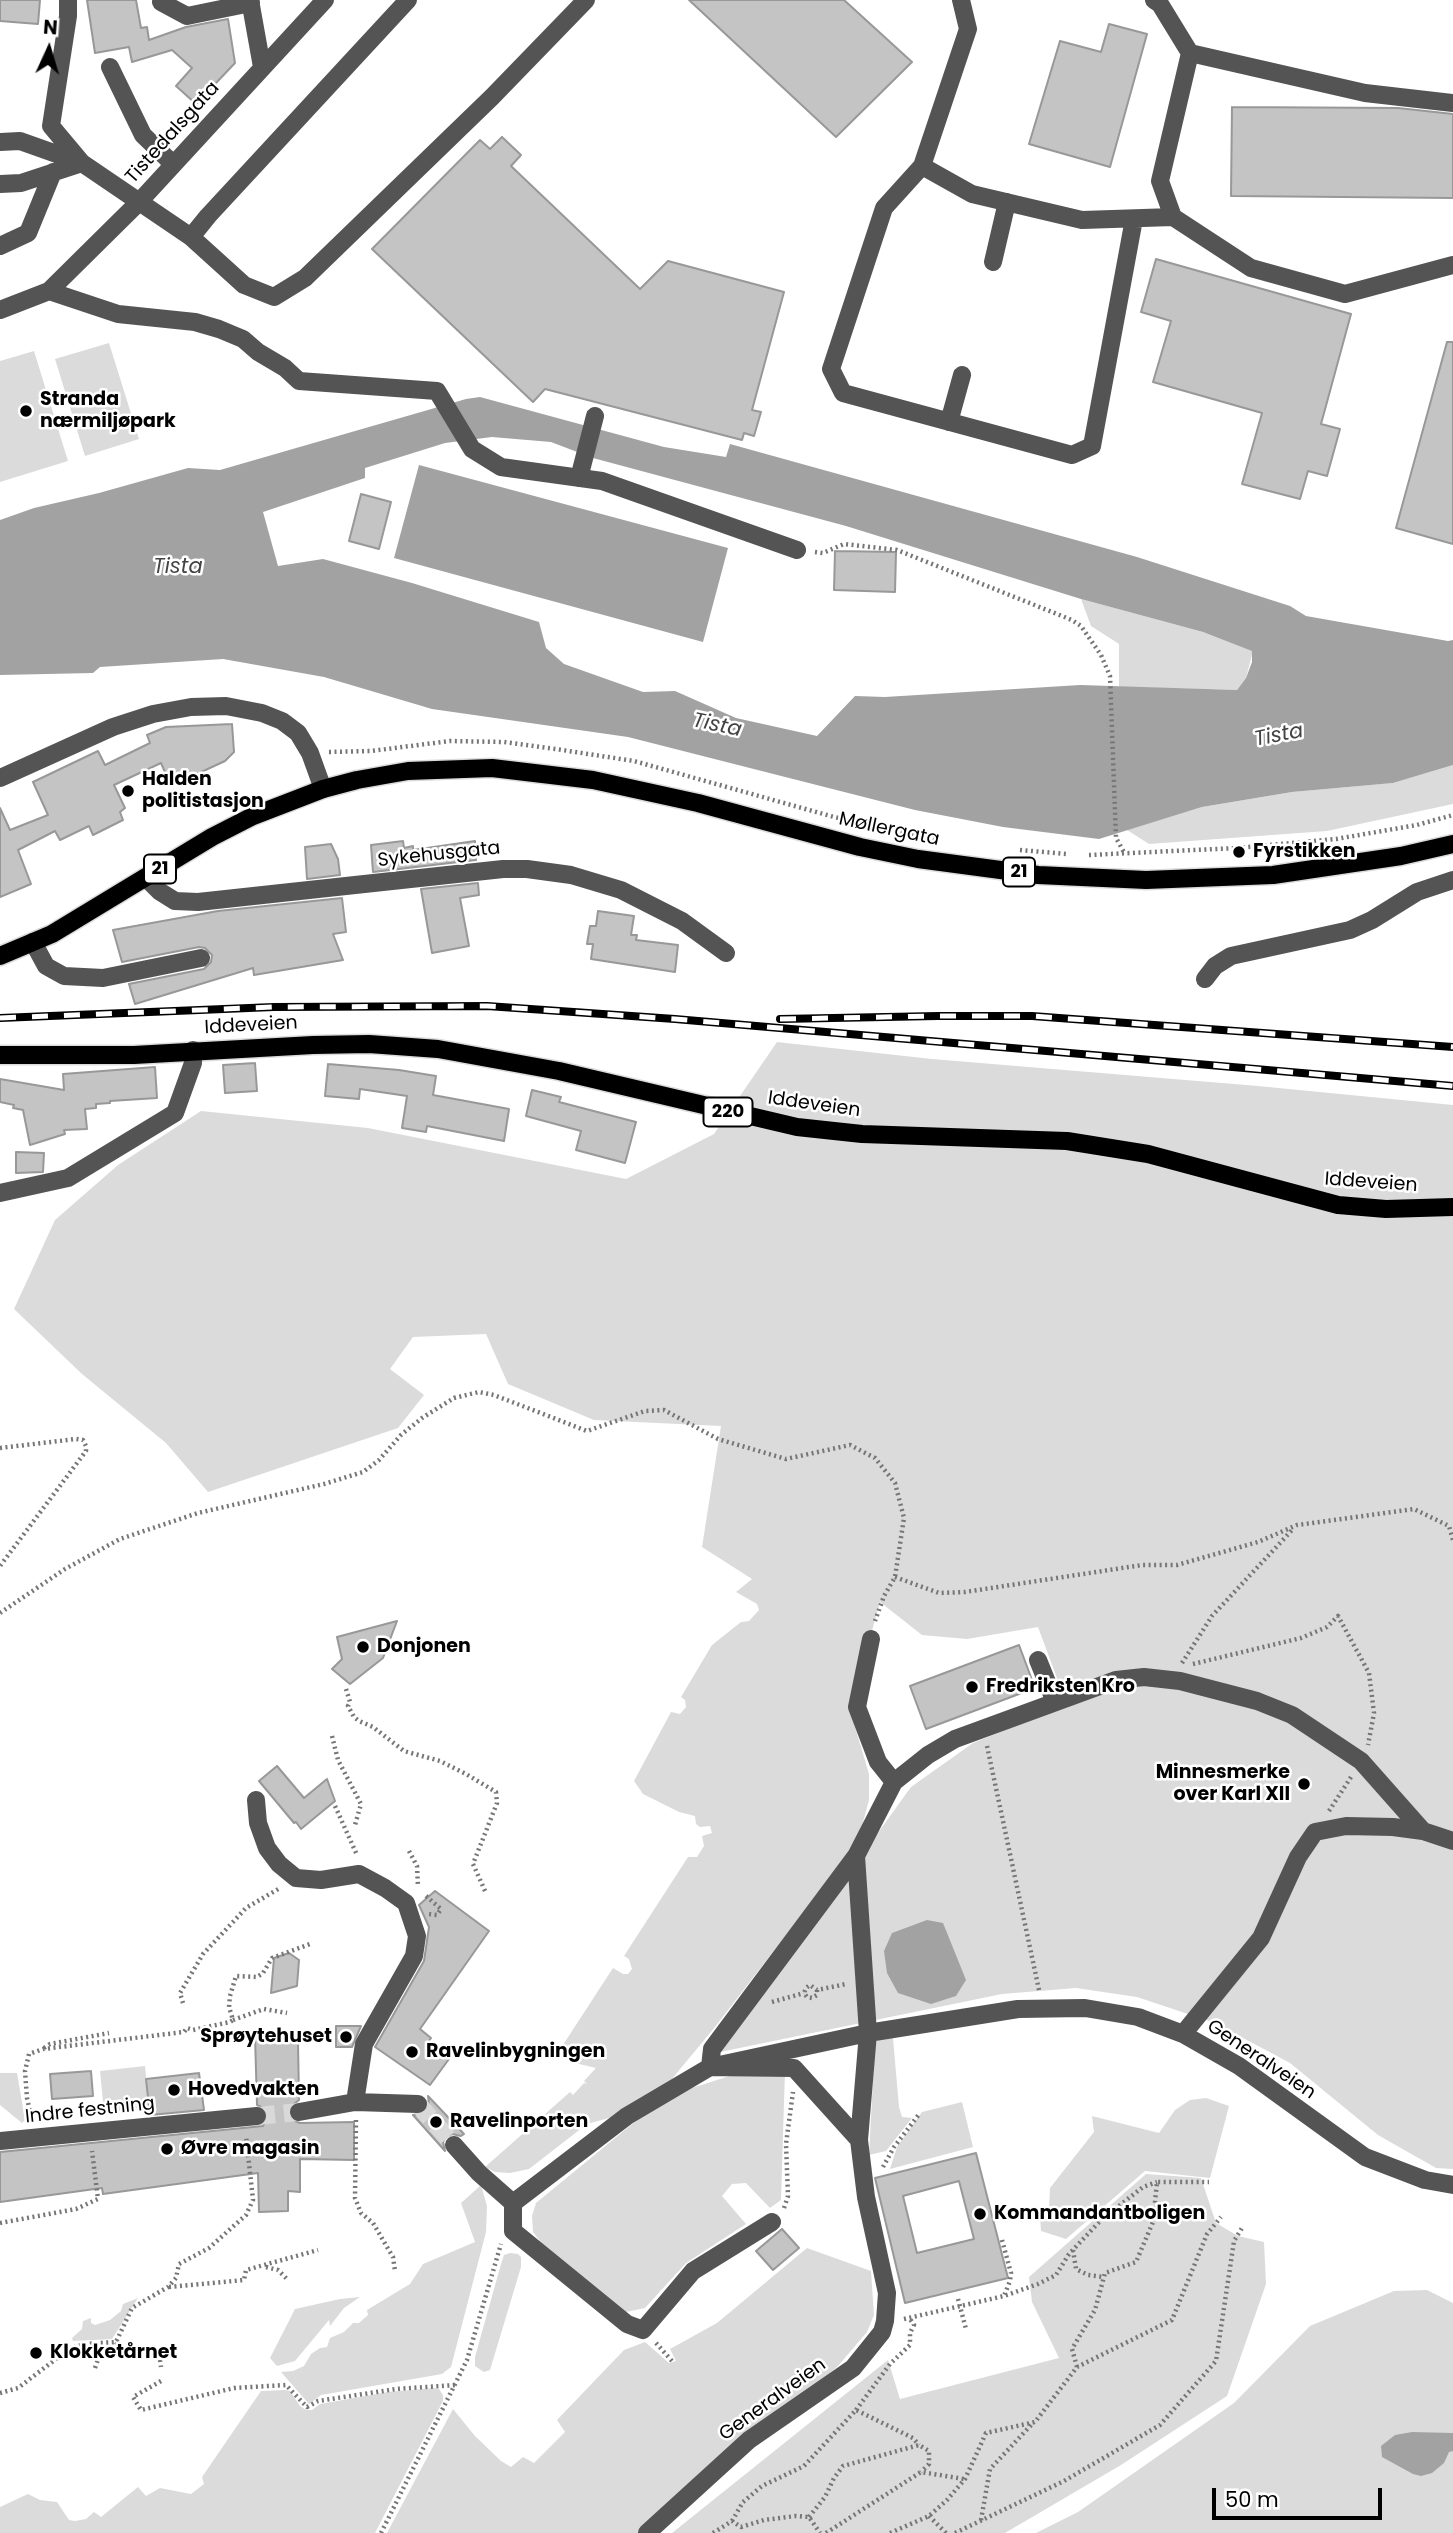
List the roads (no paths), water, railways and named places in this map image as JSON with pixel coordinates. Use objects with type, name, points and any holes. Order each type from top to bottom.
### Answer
[{"type":"main road","name":"Møllergata","points":[[323,789],[357,780],[421,770],[492,768],[541,772],[643,789],[832,840],[918,859],[1038,875],[1091,878],[1146,880],[1273,875],[1401,856],[1453,844]]},
{"type":"main road","name":"21","points":[[0,956],[52,934],[212,837],[253,816],[323,789]]},
{"type":"main road","name":"Iddeveien","points":[[0,1055],[134,1055],[193,1050],[369,1044],[438,1049],[571,1074],[808,1129],[862,1134],[971,1136],[1079,1143],[1148,1154],[1338,1205],[1386,1209],[1453,1207]]},
{"type":"street","points":[[68,0],[68,16],[51,126],[82,163]]},
{"type":"street","name":"Tistedalsgata","points":[[49,291],[139,202],[325,0]]},
{"type":"street","points":[[191,237],[408,0]]},
{"type":"street","points":[[0,142],[20,141],[82,163],[191,237],[244,285],[274,297],[315,269],[492,97],[586,0]]},
{"type":"street","points":[[961,0],[968,29],[922,166],[884,208],[831,369],[843,393],[1072,455],[1092,446],[1134,219]]},
{"type":"street","points":[[1154,0],[1160,4],[1190,53],[1160,181],[1173,217]]},
{"type":"street","points":[[161,2],[187,16],[250,2],[262,67]]},
{"type":"street","points":[[1190,53],[1365,93],[1453,103]]},
{"type":"street","points":[[110,67],[143,135],[173,164]]},
{"type":"street","points":[[0,184],[21,183],[82,163]]},
{"type":"street","points":[[922,166],[972,194],[1082,220],[1173,217],[1251,268],[1345,294],[1453,265]]},
{"type":"street","points":[[0,246],[28,233],[53,172]]},
{"type":"street","points":[[993,262],[1007,202]]},
{"type":"street","points":[[0,310],[49,291],[118,314],[195,322],[219,329],[243,339],[299,381],[437,391],[472,449],[500,467],[581,469],[602,481],[797,550]]},
{"type":"street","points":[[948,422],[962,375]]},
{"type":"street","points":[[581,469],[595,416]]},
{"type":"street","points":[[0,778],[113,727],[153,714],[191,707],[226,706],[262,713],[282,721],[298,733],[310,753],[323,789]]},
{"type":"street","name":"Sykehusgata","points":[[146,878],[159,891],[176,901],[198,902],[491,870],[527,869],[571,875],[621,890],[682,921],[726,953]]},
{"type":"street","points":[[1205,979],[1215,966],[1231,956],[1350,930],[1372,920],[1417,892],[1453,880]]},
{"type":"street","points":[[33,942],[46,966],[64,976],[103,978],[201,958]]},
{"type":"street","points":[[0,1193],[68,1178],[175,1112],[193,1063],[193,1050]]},
{"type":"street","points":[[871,1639],[857,1707],[878,1762],[894,1782]]},
{"type":"street","points":[[1038,1660],[1055,1702]]},
{"type":"street","points":[[710,2067],[712,2049],[856,1856],[894,1782],[928,1755],[955,1739],[1116,1680],[1144,1677],[1180,1681],[1257,1700],[1292,1716],[1361,1761],[1423,1831]]},
{"type":"street","points":[[256,1800],[258,1823],[267,1848],[279,1864],[296,1878],[321,1880],[359,1874],[406,1903],[417,1936],[414,1956],[364,2044],[355,2102]]},
{"type":"street","points":[[1183,2034],[1261,1938],[1298,1857],[1315,1832],[1346,1826],[1393,1827],[1423,1831],[1453,1841]]},
{"type":"street","points":[[856,1856],[868,2033],[859,2140]]},
{"type":"street","name":"Generalveien","points":[[710,2067],[868,2033],[1018,2009],[1084,2008],[1138,2017],[1183,2034],[1239,2066],[1365,2157],[1425,2180],[1453,2185]]},
{"type":"street","points":[[513,2203],[627,2116],[710,2067],[794,2068],[859,2140]]},
{"type":"street","points":[[299,2112],[355,2102],[418,2104]]},
{"type":"street","name":"Indre festning","points":[[4,2137],[250,2117]]},
{"type":"street","name":"Generalveien","points":[[647,2533],[749,2440],[853,2368],[881,2332],[886,2318],[887,2293],[866,2197],[859,2140]]},
{"type":"street","points":[[454,2145],[479,2173],[513,2203],[513,2231],[628,2324],[643,2330],[693,2271],[777,2217]]},
{"type":"water","name":"Tista","points":[[480,397],[664,447],[726,457],[730,444],[1137,557],[1290,606],[1306,616],[1453,640],[1453,765],[1393,783],[1292,792],[1202,807],[1099,839],[1003,827],[915,810],[628,737],[432,709],[324,677],[223,659],[100,667],[93,673],[0,675],[0,520],[34,508],[188,468],[220,470]],"holes":[[[492,437],[551,442],[593,458],[846,526],[1081,599],[1203,632],[1252,651],[1252,662],[1246,678],[1237,690],[1080,685],[885,697],[855,696],[817,736],[736,718],[675,691],[643,692],[564,664],[546,648],[539,622],[323,559],[278,566],[263,512],[365,478],[365,468],[445,443]]]},
{"type":"water","points":[[419,465],[728,548],[703,642],[394,558]]},
{"type":"water","points":[[927,1920],[943,1923],[966,1980],[956,1996],[931,2004],[898,1993],[887,1973],[884,1951],[892,1933]]},
{"type":"water","points":[[1412,2432],[1453,2433],[1453,2451],[1449,2452],[1444,2463],[1432,2473],[1421,2476],[1413,2474],[1382,2457],[1381,2446],[1395,2435]]},
{"type":"tunnel","points":[[418,2104],[454,2145]]},
{"type":"tunnel","points":[[257,2116],[299,2112]]},
{"type":"railway","points":[[0,1018],[274,1007],[487,1006],[675,1019],[1453,1086]]},
{"type":"railway","points":[[780,1019],[1032,1016],[1453,1047]]},
{"type":"place","name":"Stranda nærmiljøpark","points":[[26,411]]},
{"type":"place","name":"Halden politistasjon","points":[[128,791]]},
{"type":"place","name":"Fyrstikken","points":[[1239,852]]},
{"type":"place","name":"Donjonen","points":[[363,1647]]},
{"type":"place","name":"Fredriksten Kro","points":[[972,1687]]},
{"type":"place","name":"Minnesmerke over Karl XII","points":[[1304,1784]]},
{"type":"place","name":"Sprøytehuset","points":[[346,2037]]},
{"type":"place","name":"Ravelinbygningen","points":[[412,2052]]},
{"type":"place","name":"Hovedvakten","points":[[174,2090]]},
{"type":"place","name":"Ravelinporten","points":[[436,2122]]},
{"type":"place","name":"Øvre magasin","points":[[167,2149]]},
{"type":"place","name":"Kommandantboligen","points":[[980,2214]]},
{"type":"place","name":"Klokketårnet","points":[[36,2353]]}]
